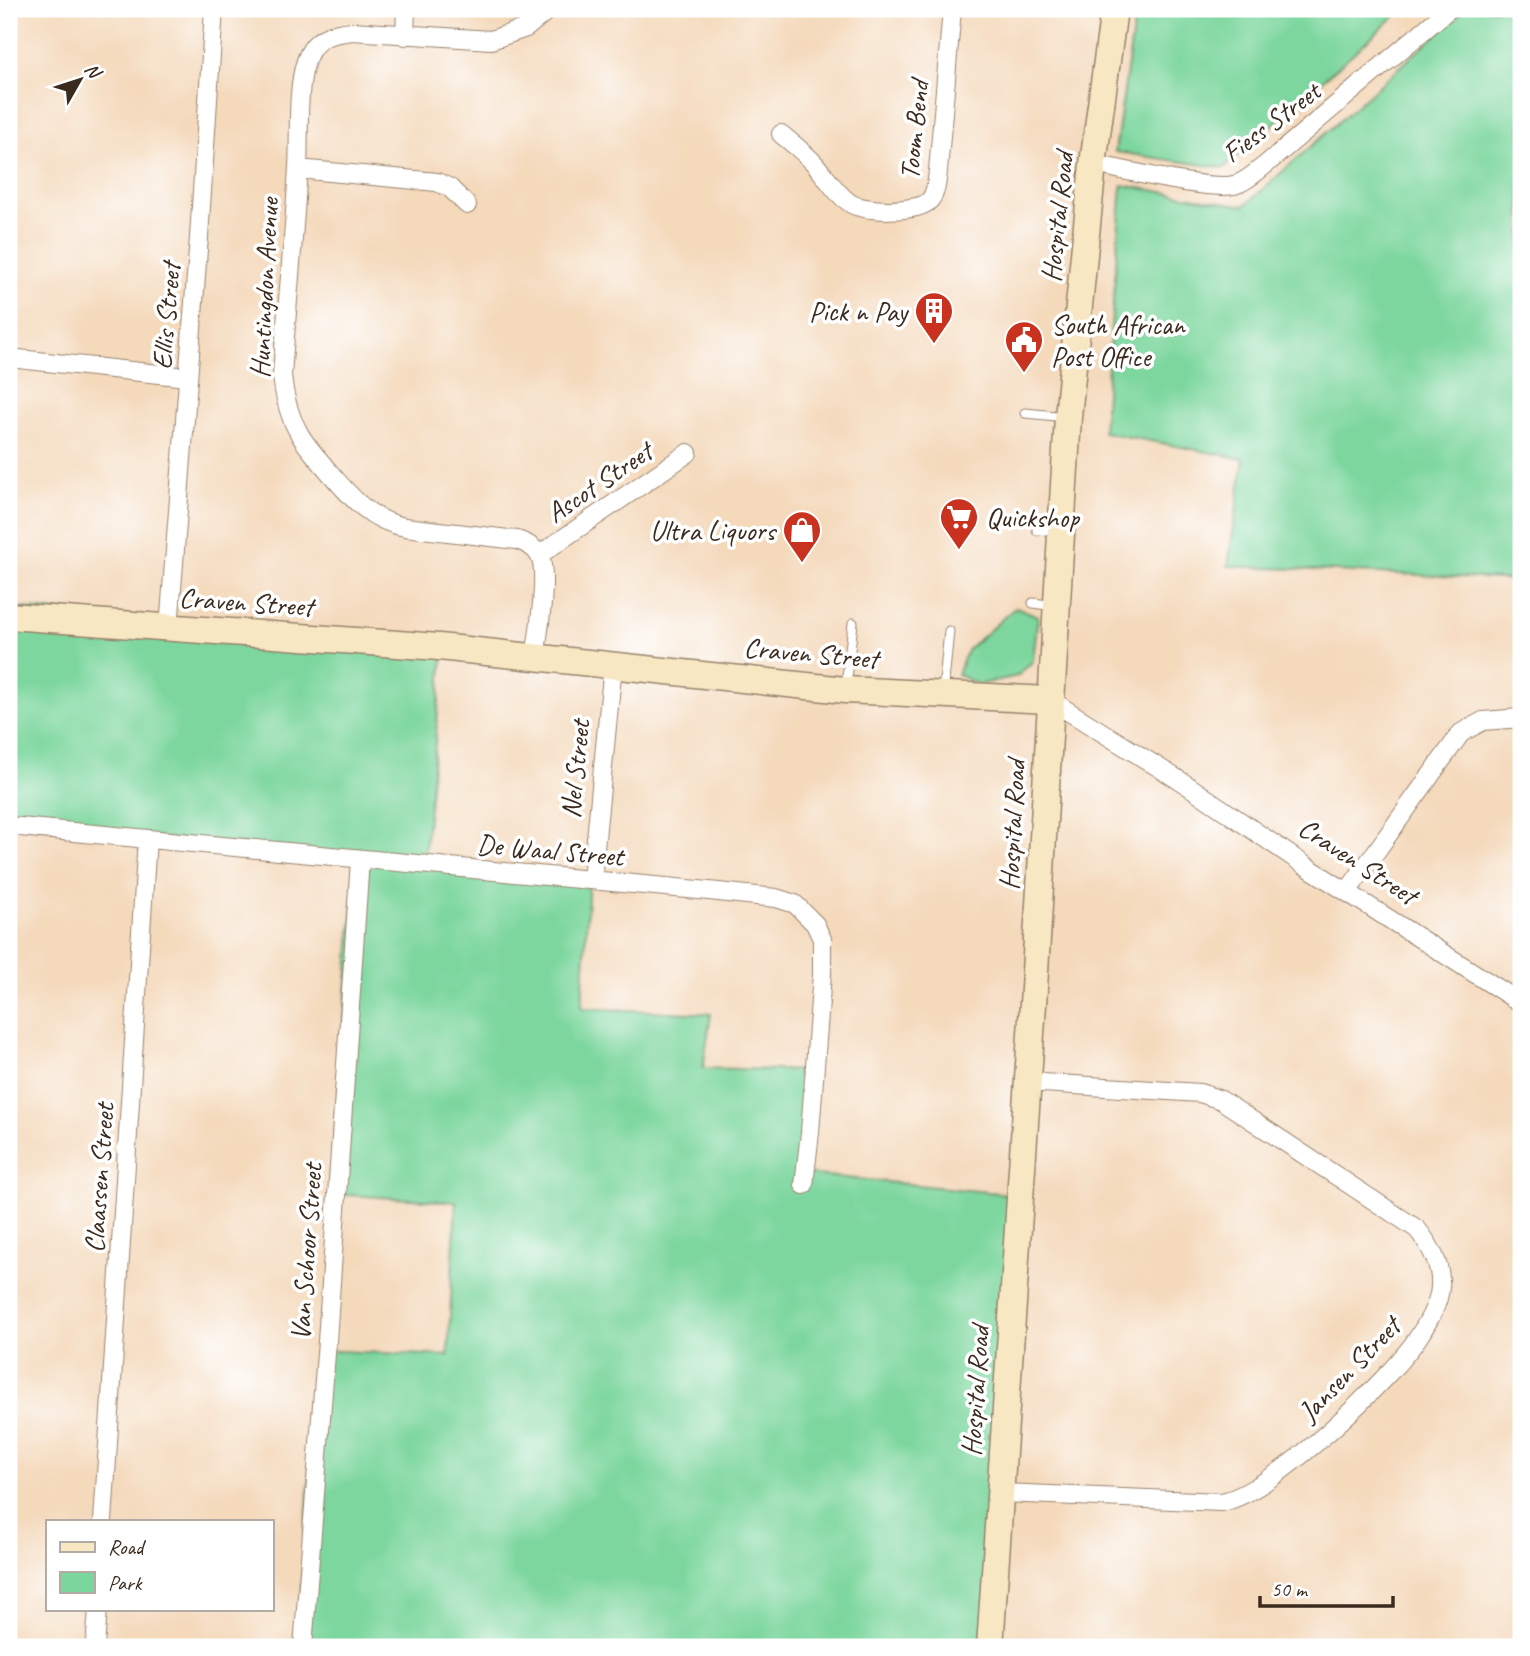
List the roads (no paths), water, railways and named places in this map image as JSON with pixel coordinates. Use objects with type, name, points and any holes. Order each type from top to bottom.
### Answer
[{"type":"main road","name":"Hospital Road","points":[[990,1647],[1048,771],[1050,700],[1044,605],[1049,530],[1068,417],[1093,164],[1114,9]]},
{"type":"main road","name":"Craven Street","points":[[9,616],[439,647],[845,690],[1050,700]]},
{"type":"street","name":"Ellis Street","points":[[169,628],[214,9]]},
{"type":"street","points":[[405,36],[406,9]]},
{"type":"street","name":"Huntingdon Avenue","points":[[539,555],[526,543],[516,540],[388,524],[369,512],[349,496],[299,433],[283,391],[282,376],[302,83],[304,65],[311,49],[333,33],[352,31],[491,40],[526,28],[550,9]]},
{"type":"street","name":"Toom Bend","points":[[781,134],[814,163],[852,205],[864,208],[911,209],[929,202],[937,184],[952,9]]},
{"type":"street","name":"Fiess Street","points":[[1093,164],[1223,187],[1237,184],[1264,166],[1450,9]]},
{"type":"street","points":[[298,169],[438,182],[450,188],[467,205]]},
{"type":"street","points":[[9,358],[187,377]]},
{"type":"street","name":"Ascot Street","points":[[539,555],[688,453]]},
{"type":"street","points":[[535,658],[543,584],[539,555]]},
{"type":"street","name":"Nel Street","points":[[592,879],[613,665]]},
{"type":"street","name":"Craven Street","points":[[1050,700],[1187,785],[1347,892],[1521,1003]]},
{"type":"street","points":[[1347,892],[1461,733],[1483,721],[1521,718]]},
{"type":"street","name":"De Waal Street","points":[[9,826],[592,879],[776,898],[794,904],[815,924],[822,939],[822,974],[804,1185]]},
{"type":"street","name":"Claassen Street","points":[[103,1520],[147,839]]},
{"type":"street","name":"Van Schoor Street","points":[[303,1647],[360,860]]},
{"type":"street","name":"Jansen Street","points":[[999,1493],[1221,1502],[1249,1492],[1292,1463],[1380,1383],[1419,1336],[1436,1303],[1440,1288],[1435,1256],[1417,1229],[1221,1100],[1200,1093],[1027,1082]]},
{"type":"street","points":[[95,1647],[98,1610]]},
{"type":"lane","points":[[1025,413],[1068,417]]},
{"type":"lane","points":[[845,690],[853,623]]},
{"type":"lane","points":[[943,696],[949,631]]},
{"type":"place","name":"Pick n Pay","points":[[934,345]]},
{"type":"place","name":"South African Post Office","points":[[1024,374]]},
{"type":"place","name":"Quickshop","points":[[959,551]]},
{"type":"place","name":"Ultra Liquors","points":[[802,564]]}]
